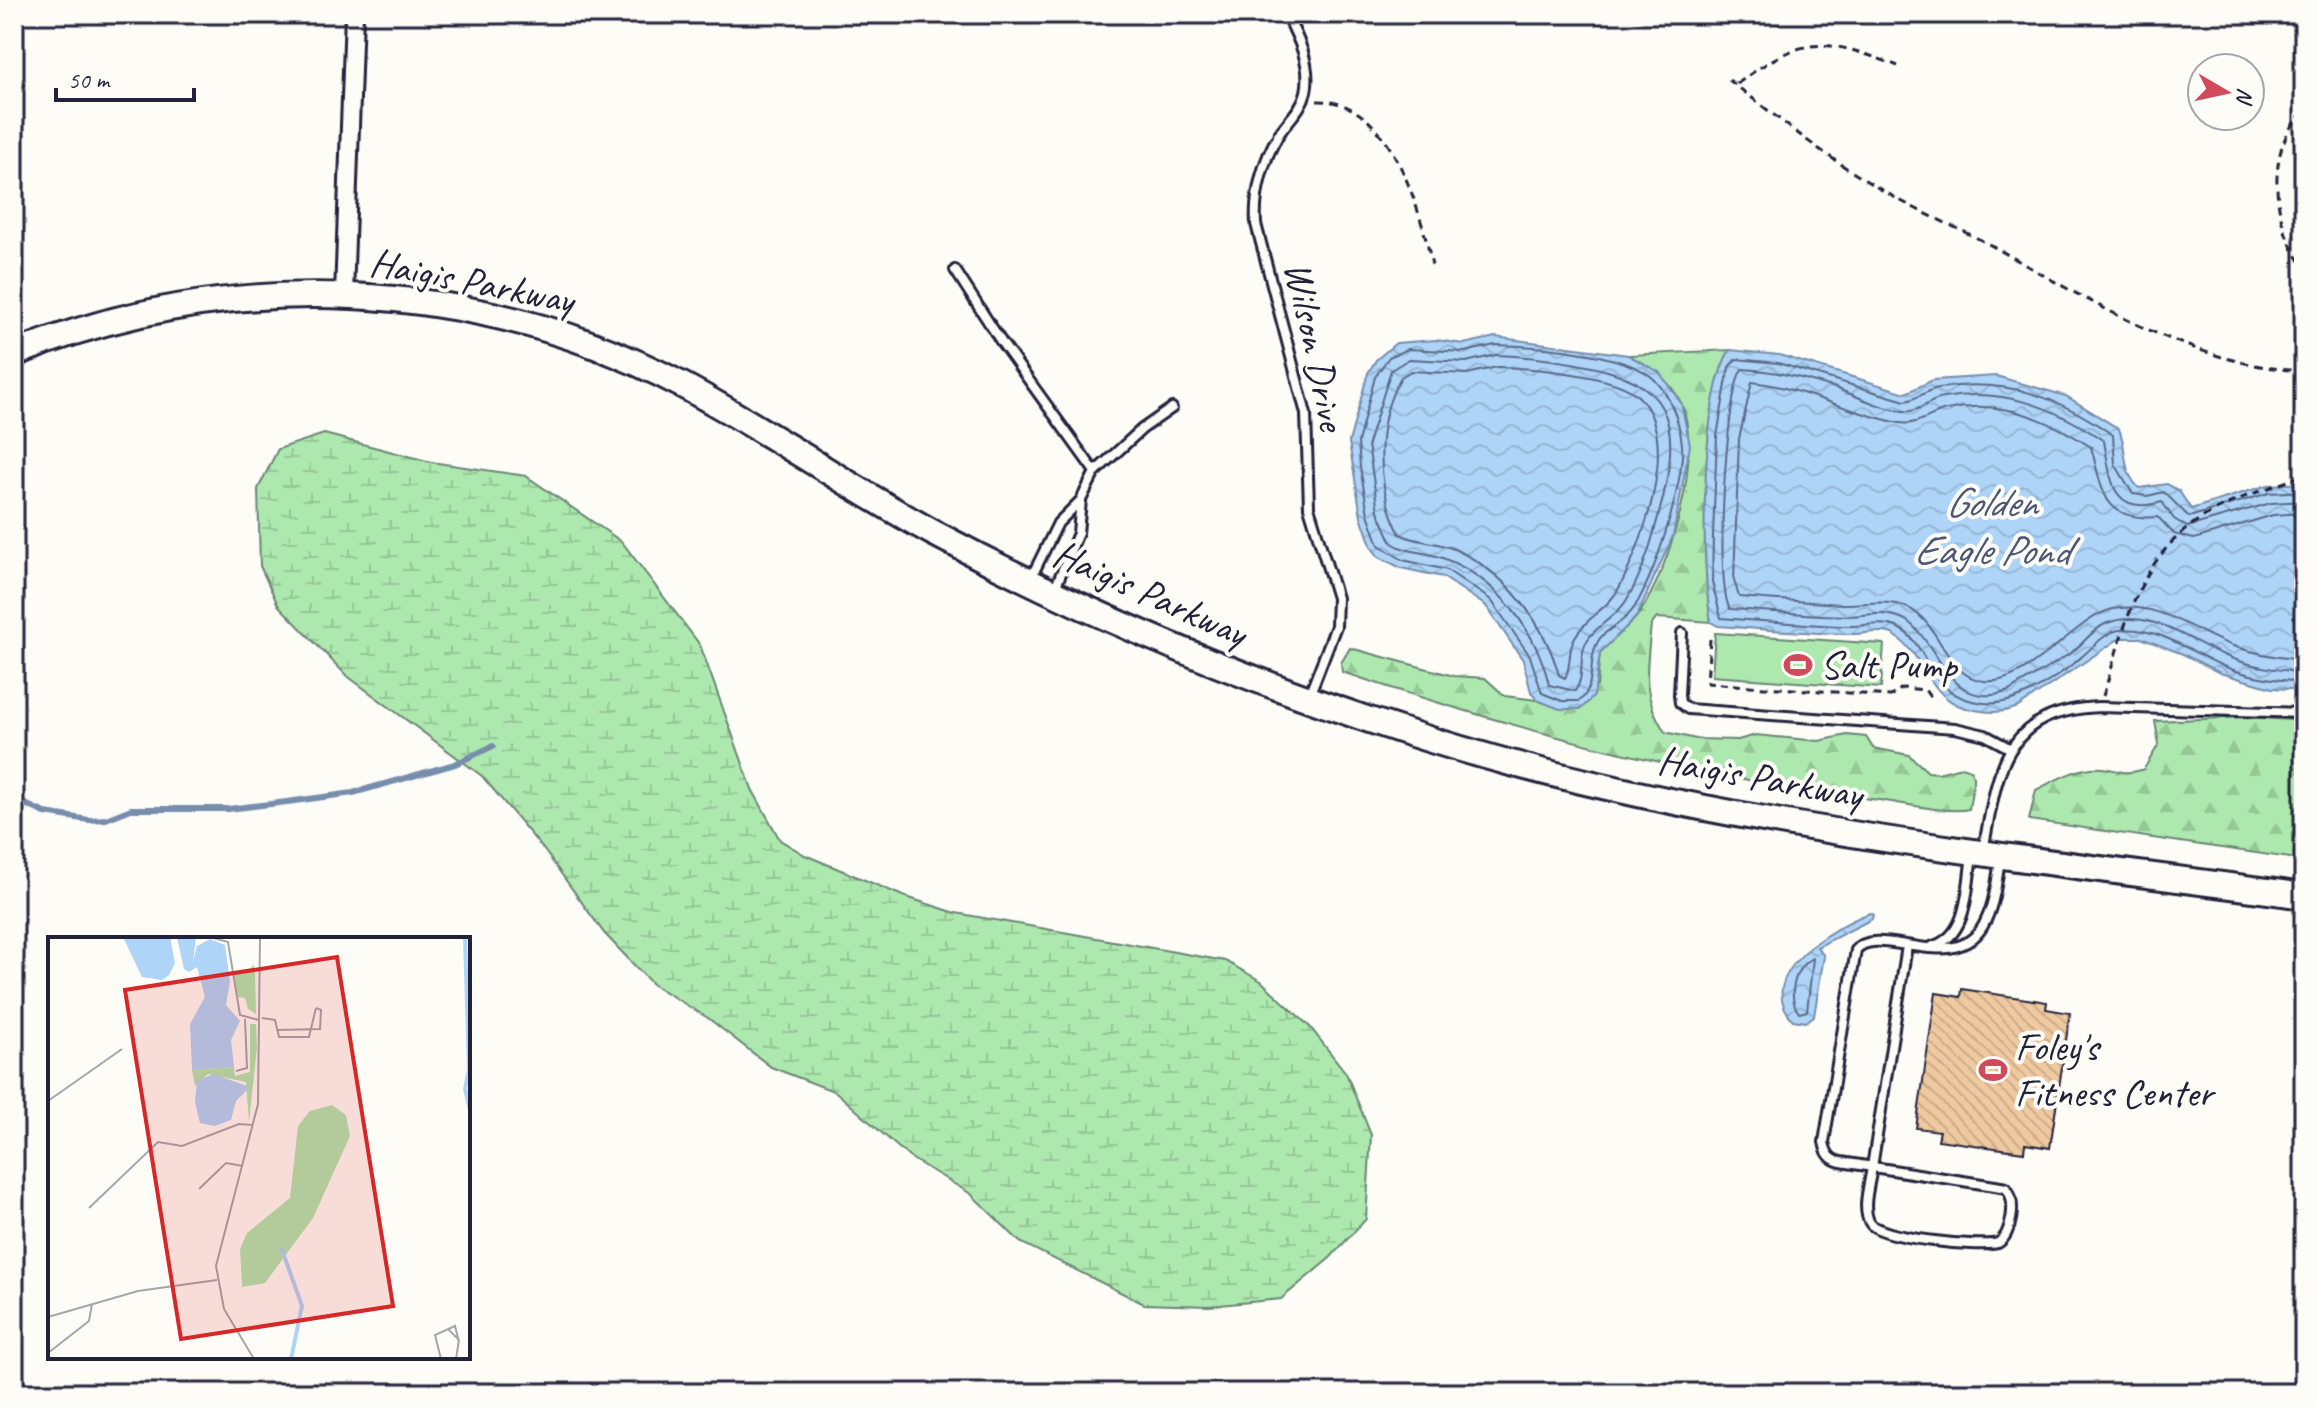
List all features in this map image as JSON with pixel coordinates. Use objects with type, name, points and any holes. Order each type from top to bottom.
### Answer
[{"type":"main road","name":"Haigis Parkway","points":[[14,354],[76,331],[169,307],[251,297],[344,295],[419,301],[514,319],[594,345],[682,385],[861,492],[1053,593],[1223,667],[1445,745],[1583,782],[1729,814],[2304,896]]},
{"type":"street","points":[[344,295],[354,14]]},
{"type":"lane","points":[[1286,14],[1304,54],[1307,90],[1302,105]]},
{"type":"lane","name":"Wilson Drive","points":[[1302,105],[1270,150],[1254,205],[1256,224],[1306,414],[1309,507],[1337,598],[1330,644],[1307,698]]},
{"type":"lane","points":[[955,270],[1002,343],[1095,472]]},
{"type":"lane","points":[[1029,582],[1058,523],[1081,500],[1095,472],[1142,429],[1172,408]]},
{"type":"lane","points":[[1053,593],[1078,533],[1081,500]]},
{"type":"lane","points":[[1682,633],[1679,695],[1680,703],[1688,709],[1955,728],[1985,735],[2011,749]]},
{"type":"lane","points":[[1928,947],[1950,938],[1960,923],[1985,852],[1999,773],[2011,749],[2042,717],[2072,708],[2099,707],[2304,713]]},
{"type":"lane","points":[[1907,946],[1872,1167],[1867,1210],[1873,1228],[1974,1245],[1992,1245],[2006,1237],[2012,1205],[2006,1188],[1872,1167],[1831,1158],[1825,1149],[1825,1132],[1856,950],[1872,942],[1958,947],[1980,931],[1991,909],[1985,852]]},
{"type":"path","points":[[1736,85],[1771,58],[1809,46],[1852,48],[1898,66]]},
{"type":"path","points":[[1729,80],[1796,134],[1862,178],[2064,287],[2204,351],[2304,371]]},
{"type":"path","points":[[1302,105],[1331,100],[1345,104],[1373,126],[1416,196],[1432,265]]},
{"type":"path","points":[[2304,112],[2290,128],[2278,178],[2285,234],[2291,251],[2304,266]]},
{"type":"path","points":[[2099,707],[2135,595],[2166,546],[2212,512],[2304,475]]},
{"type":"path","points":[[1710,639],[1707,683],[1891,696],[1902,688],[1925,690],[1932,700]]},
{"type":"path","points":[[1812,683],[1812,690]]},
{"type":"green space","points":[[1730,350],[1720,373],[1708,442],[1705,524],[1711,622],[1657,618],[1651,625],[1647,680],[1657,718],[1665,732],[1696,739],[1738,740],[1756,735],[1819,741],[1847,735],[1866,737],[1873,748],[1909,755],[1928,772],[1938,773],[1961,767],[1971,770],[1974,778],[1969,809],[1937,809],[1810,791],[1674,765],[1540,732],[1342,672],[1341,663],[1350,648],[1454,676],[1485,678],[1505,696],[1537,700],[1560,709],[1597,686],[1600,653],[1639,614],[1662,569],[1686,481],[1687,425],[1681,403],[1665,380],[1628,355]]},
{"type":"green space","points":[[324,434],[431,462],[526,476],[622,542],[700,645],[752,789],[780,840],[805,855],[903,896],[956,913],[1225,961],[1261,981],[1310,1027],[1346,1073],[1371,1135],[1366,1219],[1330,1258],[1281,1299],[1209,1306],[1144,1304],[1020,1242],[971,1194],[909,1157],[836,1092],[771,1067],[708,1018],[652,984],[604,933],[544,850],[482,776],[346,675],[278,605],[260,566],[258,489],[278,449]]},
{"type":"green space","name":"Salt Pump","points":[[1715,633],[1884,644],[1881,688],[1712,676]]},
{"type":"green space","points":[[2248,717],[2304,721],[2304,860],[2029,820],[2036,790],[2068,774],[2093,768],[2126,772],[2144,769],[2159,744],[2155,721]]},
{"type":"water","points":[[1495,337],[1628,355],[1659,372],[1681,403],[1690,445],[1673,536],[1637,616],[1600,653],[1594,696],[1581,709],[1560,709],[1537,700],[1531,692],[1523,660],[1486,606],[1443,577],[1401,568],[1379,557],[1372,548],[1361,516],[1349,442],[1368,373],[1376,360],[1396,343],[1436,340],[1464,344]]},
{"type":"water","name":"Golden Eagle Pond","points":[[1730,350],[1779,355],[1906,393],[1933,380],[1996,376],[2066,396],[2119,429],[2127,467],[2139,488],[2167,484],[2179,491],[2191,509],[2268,485],[2304,483],[2304,690],[2272,688],[2220,673],[2141,638],[2120,638],[2018,707],[1986,712],[1960,706],[1948,699],[1893,634],[1786,631],[1718,626],[1711,622],[1705,523],[1708,442],[1720,373]]},
{"type":"water","points":[[1873,914],[1872,919],[1817,947],[1824,956],[1814,1016],[1806,1022],[1793,1020],[1783,1003],[1783,986],[1790,970],[1820,940]]},
{"type":"building","name":"Foley's Fitness Center","points":[[1962,989],[2047,1002],[2046,1009],[2070,1013],[2050,1148],[2025,1144],[2024,1152],[1938,1140],[1940,1131],[1916,1128],[1936,993],[1961,997]]},
{"type":"waterway","points":[[14,799],[45,813],[89,820],[106,819],[131,809],[228,809],[353,793],[455,764],[493,746]]},
{"type":"place","name":"Salt Pump","points":[[1798,665]]},
{"type":"place","name":"Foley's Fitness Center","points":[[1993,1070]]}]
